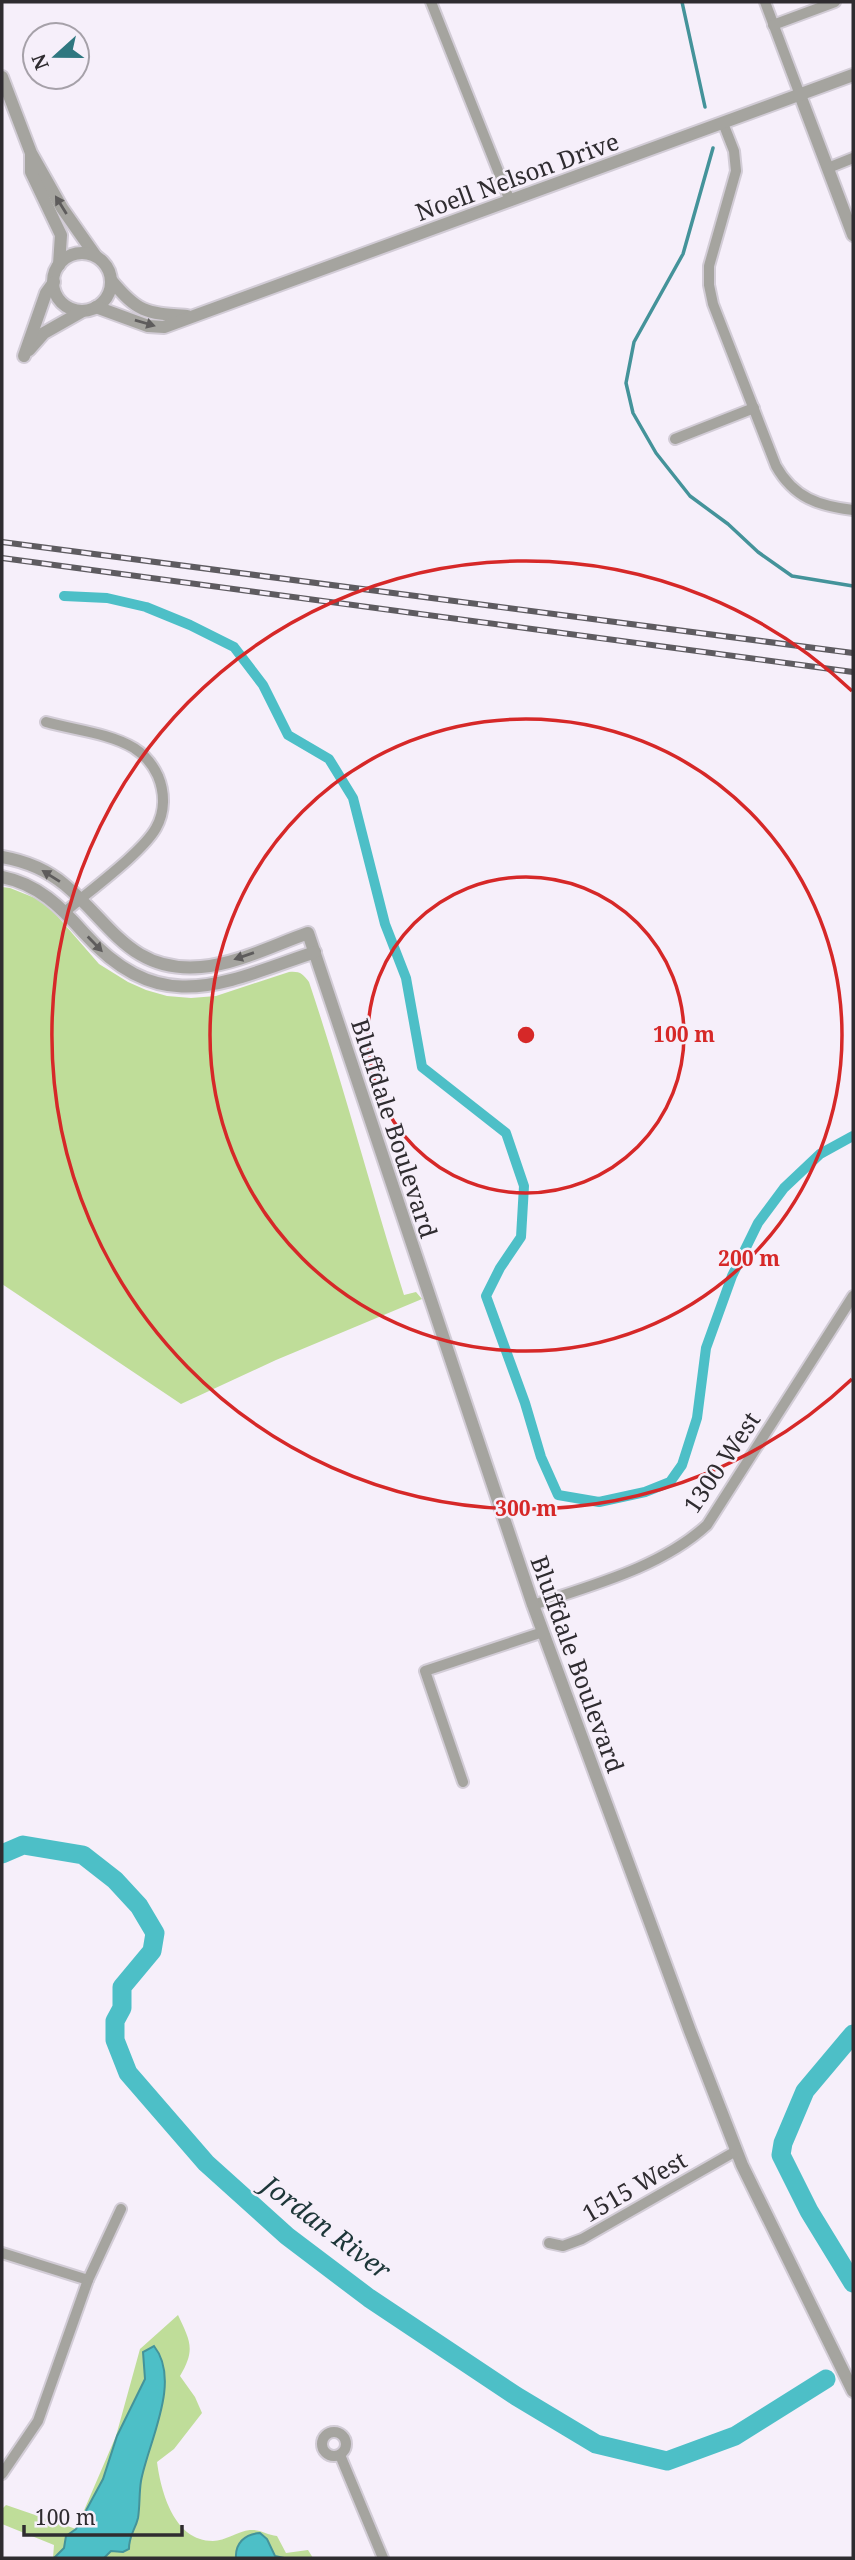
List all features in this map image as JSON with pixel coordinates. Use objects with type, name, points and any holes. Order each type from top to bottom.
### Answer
[{"type":"street","points":[[431,2],[510,201]]},
{"type":"street","points":[[765,2],[853,235]]},
{"type":"street","points":[[774,25],[835,2]]},
{"type":"street","name":"Noell Nelson Drive","points":[[96,307],[148,326],[164,327],[853,75]]},
{"type":"street","points":[[2,78],[31,153],[62,208],[105,265],[111,280],[109,294],[96,307],[44,333],[24,356],[46,293],[54,282],[59,265],[61,235],[31,173],[31,153]]},
{"type":"street","points":[[723,123],[734,151],[736,171],[709,266],[713,304],[776,466],[791,488],[816,503],[853,510]]},
{"type":"street","points":[[828,168],[853,158]]},
{"type":"street","points":[[59,265],[75,252],[95,255]]},
{"type":"street","name":"Noell Nelson Drive","points":[[111,280],[131,303],[142,310],[195,316]]},
{"type":"street","points":[[54,282],[62,303],[72,310],[82,312]]},
{"type":"street","points":[[675,439],[754,408]]},
{"type":"street","points":[[46,722],[135,748],[156,771],[163,792],[161,816],[149,838],[65,912]]},
{"type":"street","points":[[2,857],[43,870],[66,885],[80,899]]},
{"type":"street","points":[[2,877],[36,889],[65,912],[100,950],[125,970],[150,981],[176,987],[200,988],[227,982],[315,952]]},
{"type":"street","name":"Bluffdale Boulevard","points":[[80,899],[114,936],[130,949],[153,961],[177,967],[200,967],[220,963],[308,933],[542,1632],[736,2151],[853,2392]]},
{"type":"street","name":"1300 West","points":[[533,1605],[652,1561],[673,1551],[707,1525],[853,1296]]},
{"type":"street","points":[[463,1782],[425,1671],[542,1632]]},
{"type":"street","name":"1515 West","points":[[549,2243],[563,2246],[582,2239],[736,2151]]},
{"type":"street","points":[[2,2474],[38,2421],[88,2280],[121,2209]]},
{"type":"street","points":[[2,2253],[88,2280]]},
{"type":"street","points":[[340,2455],[383,2558]]},
{"type":"green space","points":[[2,887],[45,902],[99,964],[146,990],[167,996],[216,996],[289,972],[305,977],[309,982],[334,1060],[404,1295],[416,1292],[422,1299],[276,1360],[181,1404],[2,1284]]},
{"type":"green space","points":[[178,2315],[190,2345],[188,2359],[180,2376],[195,2397],[202,2413],[174,2449],[157,2462],[162,2487],[172,2513],[188,2533],[200,2539],[218,2541],[245,2531],[257,2530],[277,2536],[286,2553],[308,2550],[313,2558],[53,2558],[54,2545],[2,2524],[2,2509],[6,2505],[76,2529],[116,2436],[140,2349]]},
{"type":"water","points":[[154,2346],[162,2360],[164,2394],[141,2481],[138,2518],[129,2549],[123,2552],[111,2551],[104,2558],[54,2558],[64,2548],[66,2536],[76,2529],[103,2479],[117,2436],[145,2379],[143,2352]]},
{"type":"water","points":[[260,2533],[267,2539],[275,2556],[284,2558],[236,2558],[237,2548],[242,2540]]},
{"type":"waterway","points":[[682,2],[705,107]]},
{"type":"waterway","points":[[713,148],[683,254],[634,342],[626,383],[633,413],[656,453],[690,496],[728,524],[758,552],[792,576],[853,586]]},
{"type":"waterway","points":[[64,596],[107,598],[146,607],[234,647],[263,685],[288,735],[329,759],[353,798],[385,924],[406,978],[422,1067],[506,1133],[524,1186],[521,1237],[500,1268],[486,1296],[525,1403],[541,1457],[558,1495],[599,1502],[645,1492],[670,1482],[682,1465],[697,1418],[706,1348],[732,1276],[758,1223],[784,1188],[820,1154],[853,1136]]},
{"type":"waterway","name":"Jordan River","points":[[2,1854],[23,1845],[83,1855],[115,1880],[139,1906],[155,1933],[152,1951],[122,1987],[122,2008],[115,2021],[115,2040],[128,2073],[206,2163],[287,2236],[369,2298],[516,2396],[596,2444],[667,2461],[735,2436],[826,2379]]},
{"type":"waterway","name":"Jordan River","points":[[853,2034],[805,2091],[783,2143],[781,2155],[809,2211],[853,2283]]},
{"type":"railway","points":[[2,542],[853,653]]},
{"type":"railway","points":[[2,558],[853,672]]}]
